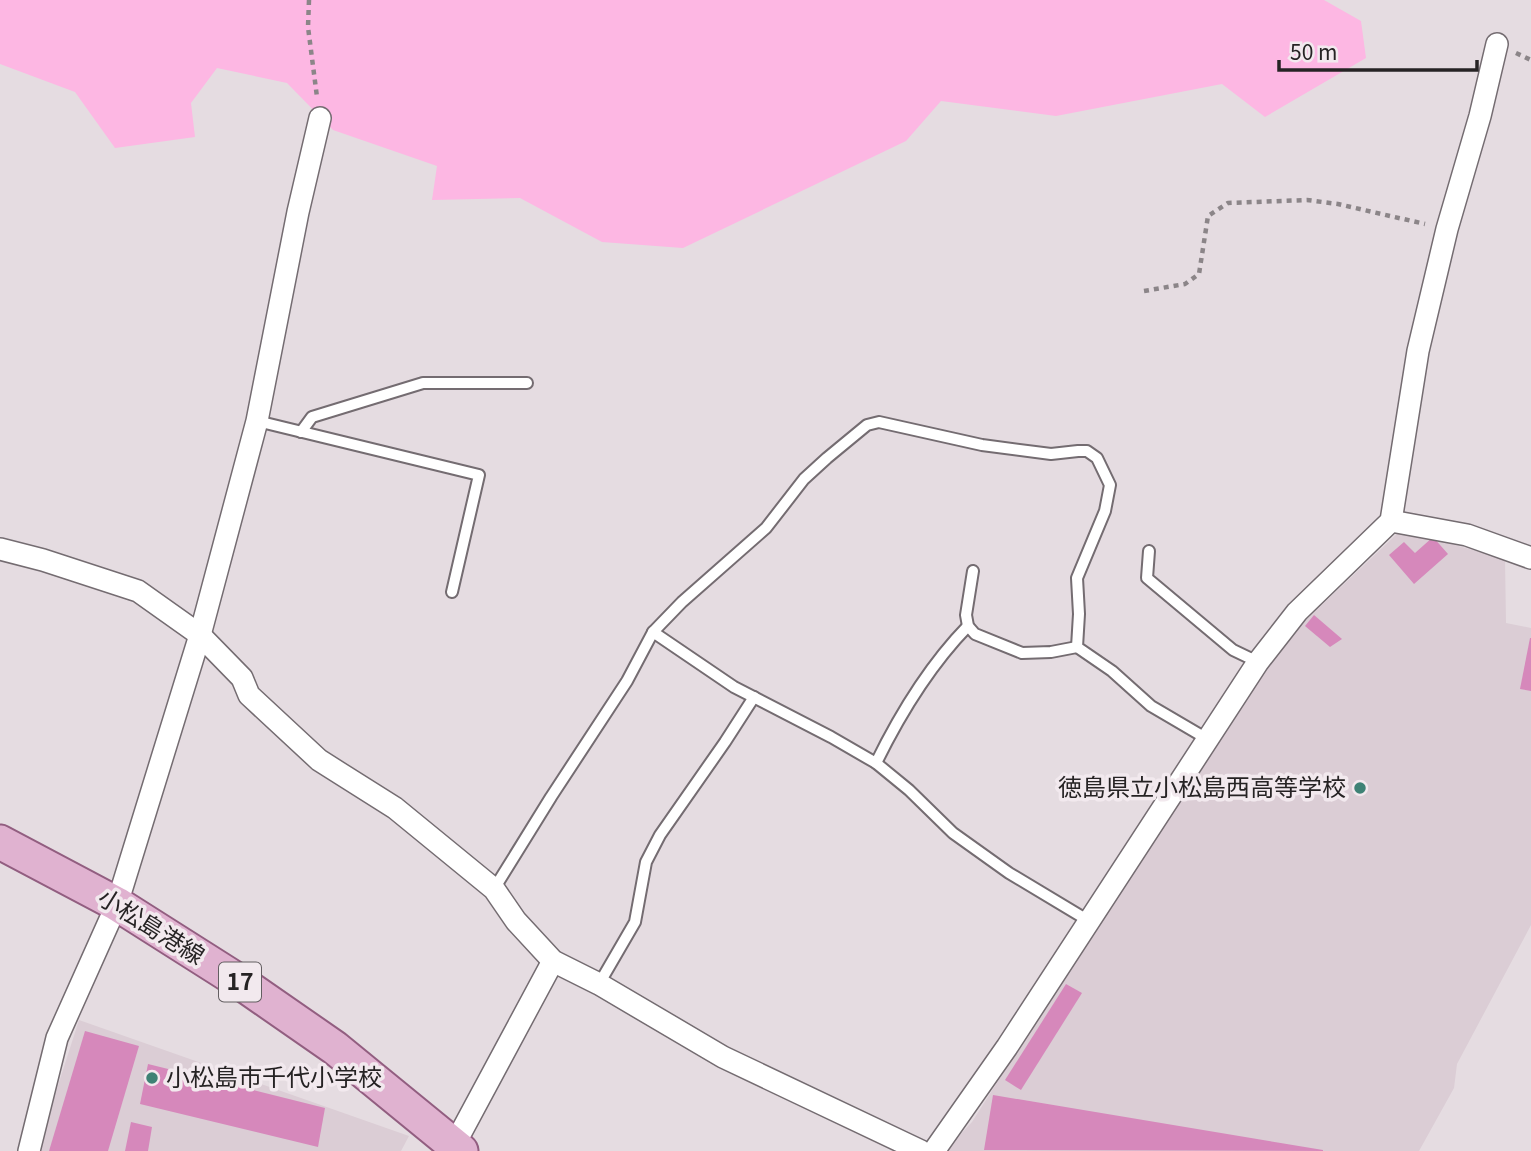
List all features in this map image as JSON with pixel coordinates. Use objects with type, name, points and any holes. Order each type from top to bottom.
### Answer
[{"type":"main road","name":"小松島港線","points":[[0,842],[117,904],[240,982],[335,1048],[456,1149]]},
{"type":"street","points":[[934,1151],[1007,1047],[1258,662],[1297,612],[1391,521],[1418,351],[1447,229],[1480,116],[1497,44]]},
{"type":"street","points":[[29,1151],[57,1038],[117,904],[200,635],[257,421],[298,212],[320,118]]},
{"type":"street","points":[[1391,521],[1467,536],[1531,558]]},
{"type":"street","points":[[0,549],[138,591],[200,635],[242,678],[250,695],[319,760],[395,808],[494,889],[516,920],[553,961],[599,984],[723,1057],[921,1151]]},
{"type":"street","points":[[456,1149],[553,961]]},
{"type":"lane","points":[[301,432],[312,417],[424,383],[527,383]]},
{"type":"lane","points":[[257,421],[479,475],[452,592]]},
{"type":"lane","points":[[494,889],[627,681],[653,632],[682,602],[766,528],[804,479],[867,425],[880,422],[982,445],[1051,454],[1078,450],[1097,458],[1110,485],[1105,510],[1077,578],[1077,647]]},
{"type":"lane","points":[[1149,551],[1147,578],[1233,650],[1258,662]]},
{"type":"lane","points":[[973,571],[966,615],[968,626],[975,634],[1022,653],[1051,652],[1077,647],[1112,671],[1152,706],[1209,740]]},
{"type":"lane","points":[[876,763],[896,723],[947,647],[968,626]]},
{"type":"lane","points":[[653,632],[734,687],[876,763],[909,790],[953,833],[1009,873],[1089,921]]},
{"type":"lane","points":[[599,984],[635,922],[646,862],[660,835],[754,697]]},
{"type":"path","points":[[309,0],[308,27],[320,118]]},
{"type":"path","points":[[1144,291],[1185,284],[1199,274],[1208,216],[1228,204],[1307,200],[1338,204],[1447,229]]},
{"type":"shaded area","points":[[0,0],[1324,0],[1361,21],[1366,58],[1265,117],[1222,84],[1056,116],[941,101],[906,141],[683,248],[602,242],[520,198],[432,200],[437,166],[333,130],[287,83],[217,68],[191,103],[195,137],[115,148],[75,92],[0,64]]},
{"type":"shaded area","name":"徳島県立小松島西高等学校","points":[[1401,530],[1505,559],[1506,623],[1531,628],[1531,925],[1457,1064],[1454,1088],[1419,1151],[945,1151],[972,1122],[1278,651],[1305,621]]},
{"type":"shaded area","name":"小松島市千代小学校","points":[[79,1020],[409,1136],[401,1151],[37,1151]]},
{"type":"building","points":[[1433,537],[1448,554],[1414,584],[1389,555],[1404,542],[1415,553]]},
{"type":"building","points":[[1314,615],[1342,639],[1330,647],[1305,626]]},
{"type":"building","points":[[1531,638],[1531,691],[1520,689]]},
{"type":"building","points":[[1066,984],[1082,993],[1021,1090],[1005,1080]]},
{"type":"building","points":[[85,1031],[139,1046],[108,1151],[49,1151]]},
{"type":"building","points":[[148,1064],[325,1108],[318,1147],[140,1104]]},
{"type":"building","points":[[993,1095],[1323,1150],[1323,1151],[984,1150]]},
{"type":"building","points":[[131,1122],[152,1127],[148,1151],[125,1151]]},
{"type":"place","name":"徳島県立小松島西高等学校","points":[[1360,788]]},
{"type":"place","name":"小松島市千代小学校","points":[[152,1078]]}]
